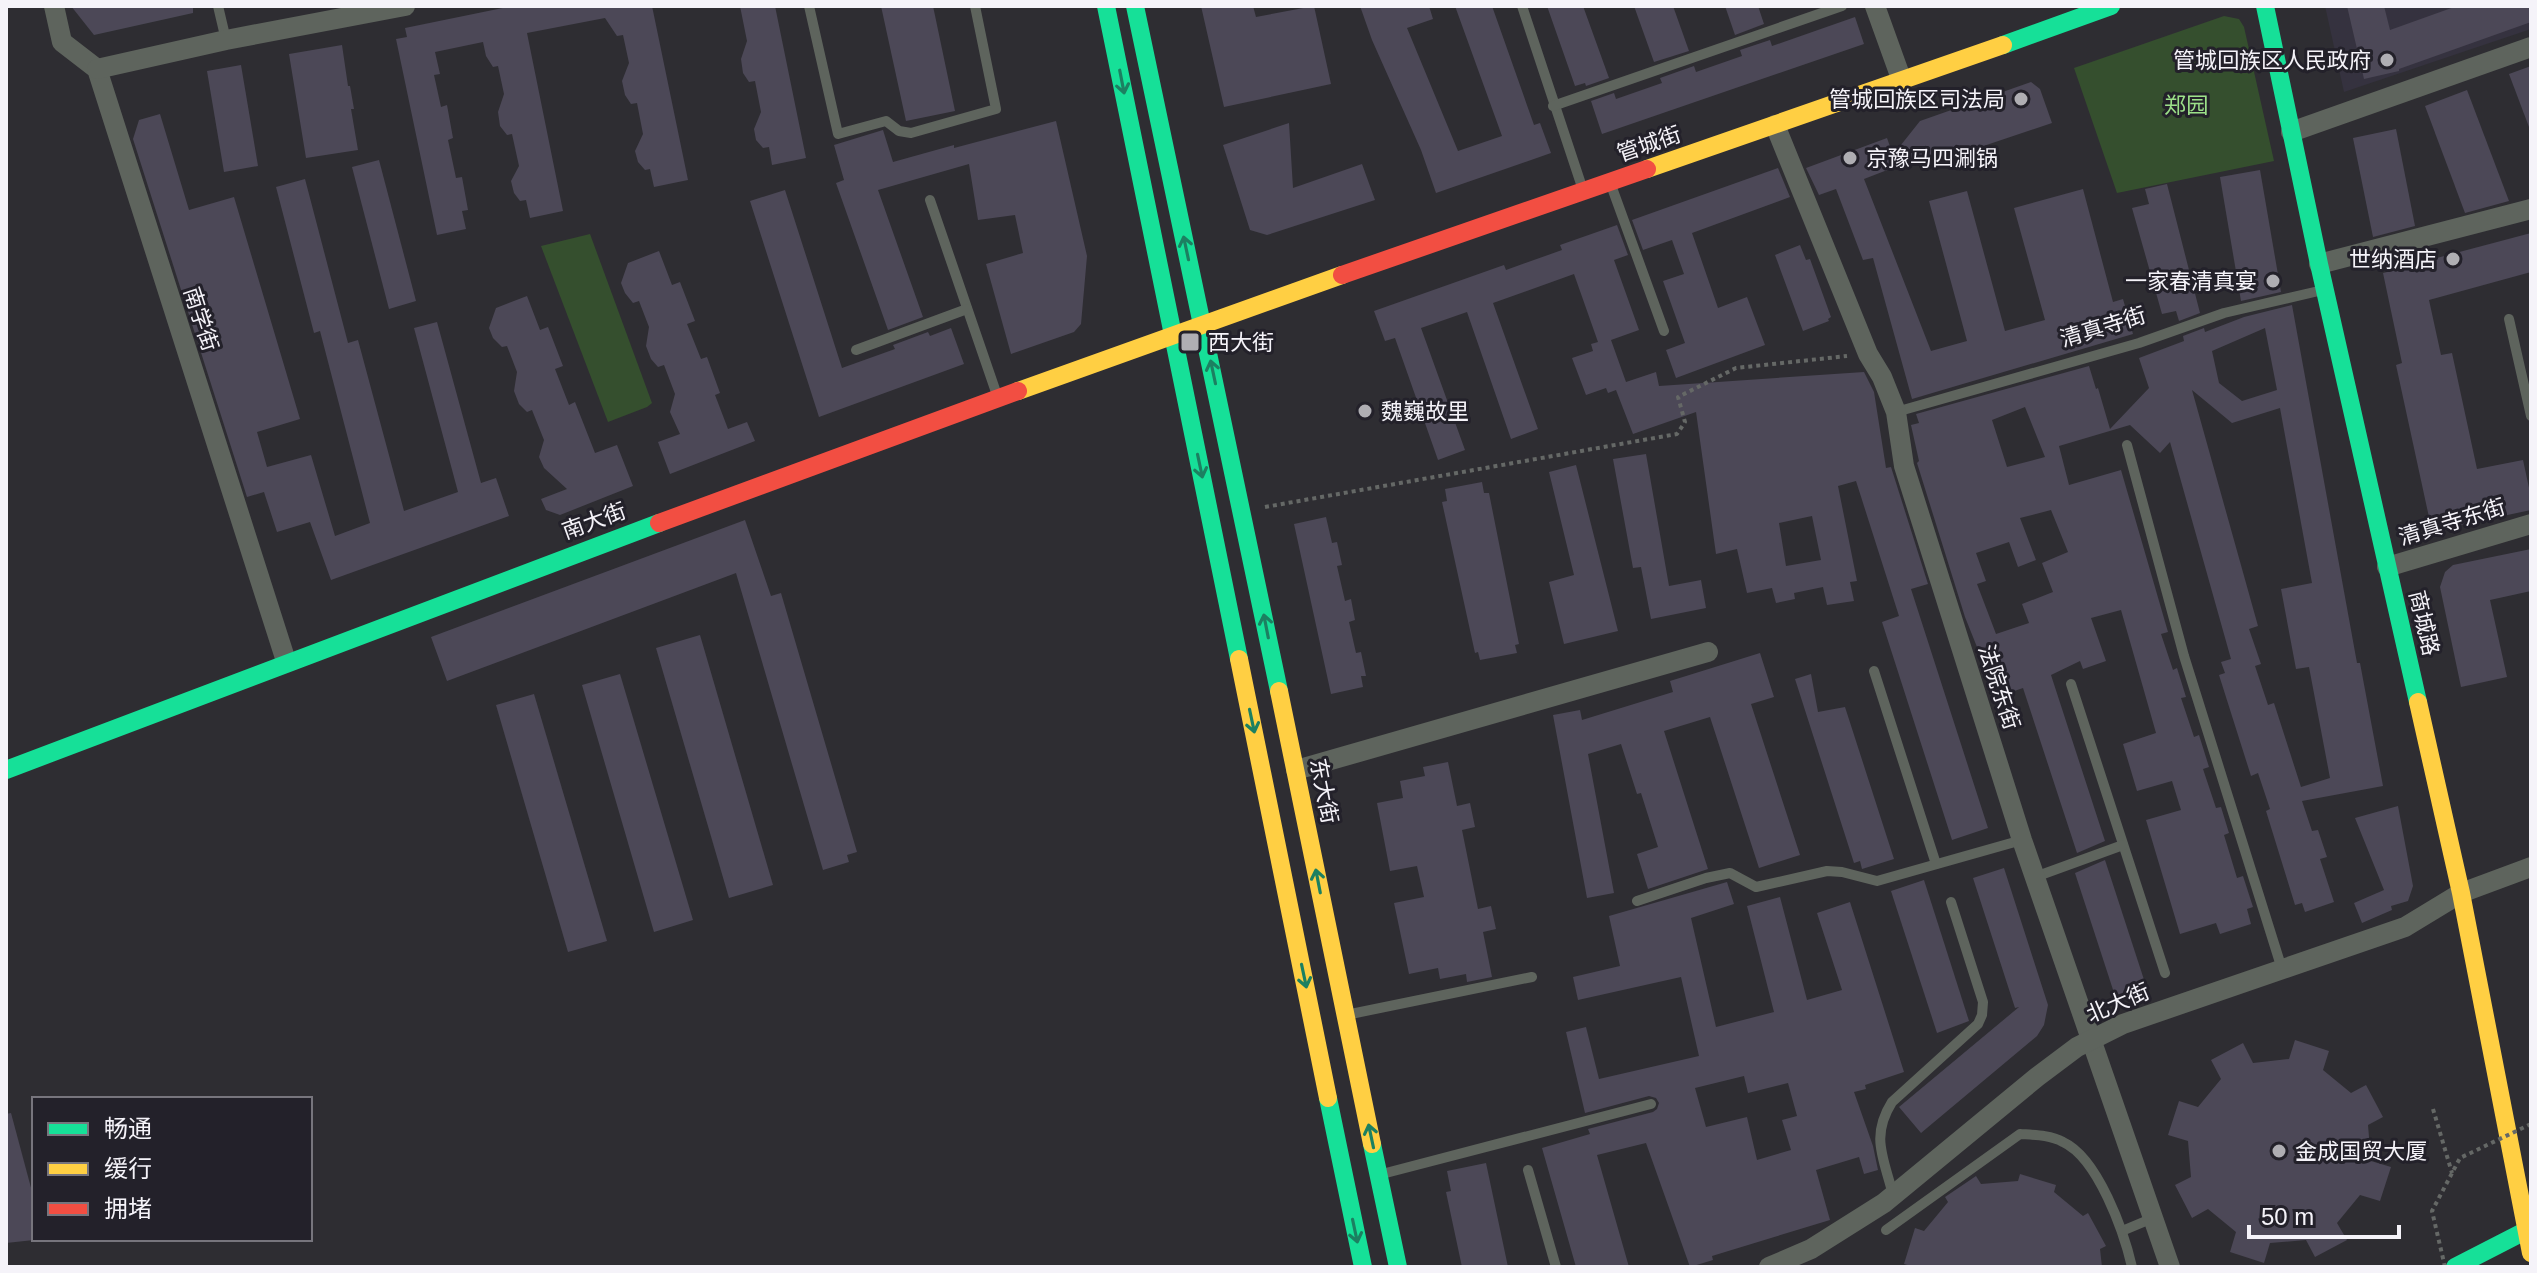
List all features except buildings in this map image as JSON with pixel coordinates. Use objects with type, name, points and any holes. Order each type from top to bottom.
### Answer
[{"type":"street","points":[[54,6],[62,42],[97,69],[379,8],[405,6]]},
{"type":"street","points":[[1106,6],[1363,1267]]},
{"type":"street","points":[[1135,6],[1202,325]]},
{"type":"street","points":[[1875,6],[1902,81]]},
{"type":"street","name":"管城街","points":[[1202,325],[2111,6]]},
{"type":"street","name":"商城路","points":[[2265,6],[2319,264],[2461,893],[2529,1229],[2531,1253]]},
{"type":"street","points":[[2291,132],[2531,47]]},
{"type":"street","name":"南学街","points":[[97,69],[286,661]]},
{"type":"street","name":"法院东街","points":[[1775,125],[1868,354],[1882,377],[1896,412],[1904,466],[2022,840],[2170,1267]]},
{"type":"street","points":[[2319,264],[2531,209]]},
{"type":"street","name":"南大街","points":[[6,770],[286,661],[1202,325]]},
{"type":"street","name":"东大街","points":[[1202,325],[1398,1267]]},
{"type":"street","name":"清真寺东街","points":[[2387,567],[2531,524]]},
{"type":"street","points":[[1296,770],[1708,652]]},
{"type":"street","name":"北大街","points":[[1769,1267],[1841,1232],[1893,1196],[2077,1047],[2123,1024],[2405,927],[2461,893],[2531,867]]},
{"type":"street","points":[[2455,1267],[2529,1229]]},
{"type":"lane","points":[[218,6],[226,40]]},
{"type":"lane","points":[[809,6],[838,134],[886,121],[899,131],[911,133],[996,109],[975,6]]},
{"type":"lane","points":[[1522,6],[1583,192]]},
{"type":"lane","points":[[1793,6],[1798,20]]},
{"type":"lane","points":[[1553,106],[1842,6]]},
{"type":"lane","points":[[1610,183],[1664,331]]},
{"type":"lane","points":[[930,200],[998,398]]},
{"type":"lane","name":"清真寺街","points":[[1896,412],[2139,343],[2224,313],[2325,290]]},
{"type":"lane","points":[[856,350],[967,309]]},
{"type":"lane","points":[[2509,319],[2531,416]]},
{"type":"lane","points":[[2127,445],[2184,656],[2282,969]]},
{"type":"lane","points":[[1874,671],[1936,864]]},
{"type":"lane","points":[[2071,684],[2165,973]]},
{"type":"lane","points":[[1637,901],[1730,873],[1756,887],[1827,871],[1877,881],[2022,840]]},
{"type":"lane","points":[[2035,877],[2123,845]]},
{"type":"lane","points":[[1893,1196],[1878,1134],[1883,1117],[1892,1102],[1978,1024],[1982,1015],[1983,1002],[1951,902]]},
{"type":"lane","points":[[1345,1016],[1532,977]]},
{"type":"lane","points":[[1379,1174],[1651,1104]]},
{"type":"lane","points":[[1886,1230],[2020,1134],[2043,1135],[2065,1142],[2095,1176],[2122,1231],[2132,1267]]},
{"type":"lane","points":[[1528,1170],[1556,1267]]},
{"type":"lane","points":[[2122,1231],[2153,1218]]},
{"type":"path","points":[[1243,511],[1677,434],[1685,422],[1678,397],[1736,368],[1868,354]]},
{"type":"path","points":[[2433,1109],[2452,1173]]},
{"type":"path","points":[[2445,1267],[2432,1211],[2460,1158],[2531,1124]]},
{"type":"shaded area","name":"管城回族区人民政府","points":[[2325,6],[2531,6],[2531,29],[2344,92]]},
{"type":"green space","name":"郑园","points":[[2224,16],[2239,19],[2244,27],[2274,161],[2117,193],[2074,68]]},
{"type":"green space","points":[[590,234],[652,403],[608,422],[541,246]]},
{"type":"traffic: fast","points":[[1106,6],[1239,659]]},
{"type":"traffic: fast","points":[[1135,6],[1279,691]]},
{"type":"traffic: fast","points":[[2003,45],[2111,6]]},
{"type":"traffic: fast","points":[[2265,6],[2319,264],[2418,702]]},
{"type":"traffic: fast","points":[[6,770],[659,523]]},
{"type":"traffic: fast","points":[[1328,1098],[1363,1267]]},
{"type":"traffic: fast","points":[[1372,1144],[1398,1267]]},
{"type":"traffic: fast","points":[[2455,1267],[2531,1228]]},
{"type":"traffic: slow","points":[[1647,169],[2003,45]]},
{"type":"traffic: slow","points":[[1018,391],[1342,275]]},
{"type":"traffic: slow","points":[[1239,659],[1328,1098]]},
{"type":"traffic: slow","points":[[1279,691],[1372,1144]]},
{"type":"traffic: slow","points":[[2418,702],[2461,893],[2531,1253]]},
{"type":"traffic: jam","points":[[1342,275],[1647,169]]},
{"type":"traffic: jam","points":[[659,523],[1018,391]]},
{"type":"place","name":"管城回族区人民政府","points":[[2387,60]]},
{"type":"place","name":"管城回族区司法局","points":[[2021,99]]},
{"type":"place","name":"京豫马四涮锅","points":[[1850,158]]},
{"type":"place","name":"世纳酒店","points":[[2453,259]]},
{"type":"place","name":"一家春清真宴","points":[[2273,281]]},
{"type":"place","name":"西大街","points":[[1190,342]]},
{"type":"place","name":"魏巍故里","points":[[1365,411]]},
{"type":"place","name":"金成国贸大厦","points":[[2279,1151]]}]
